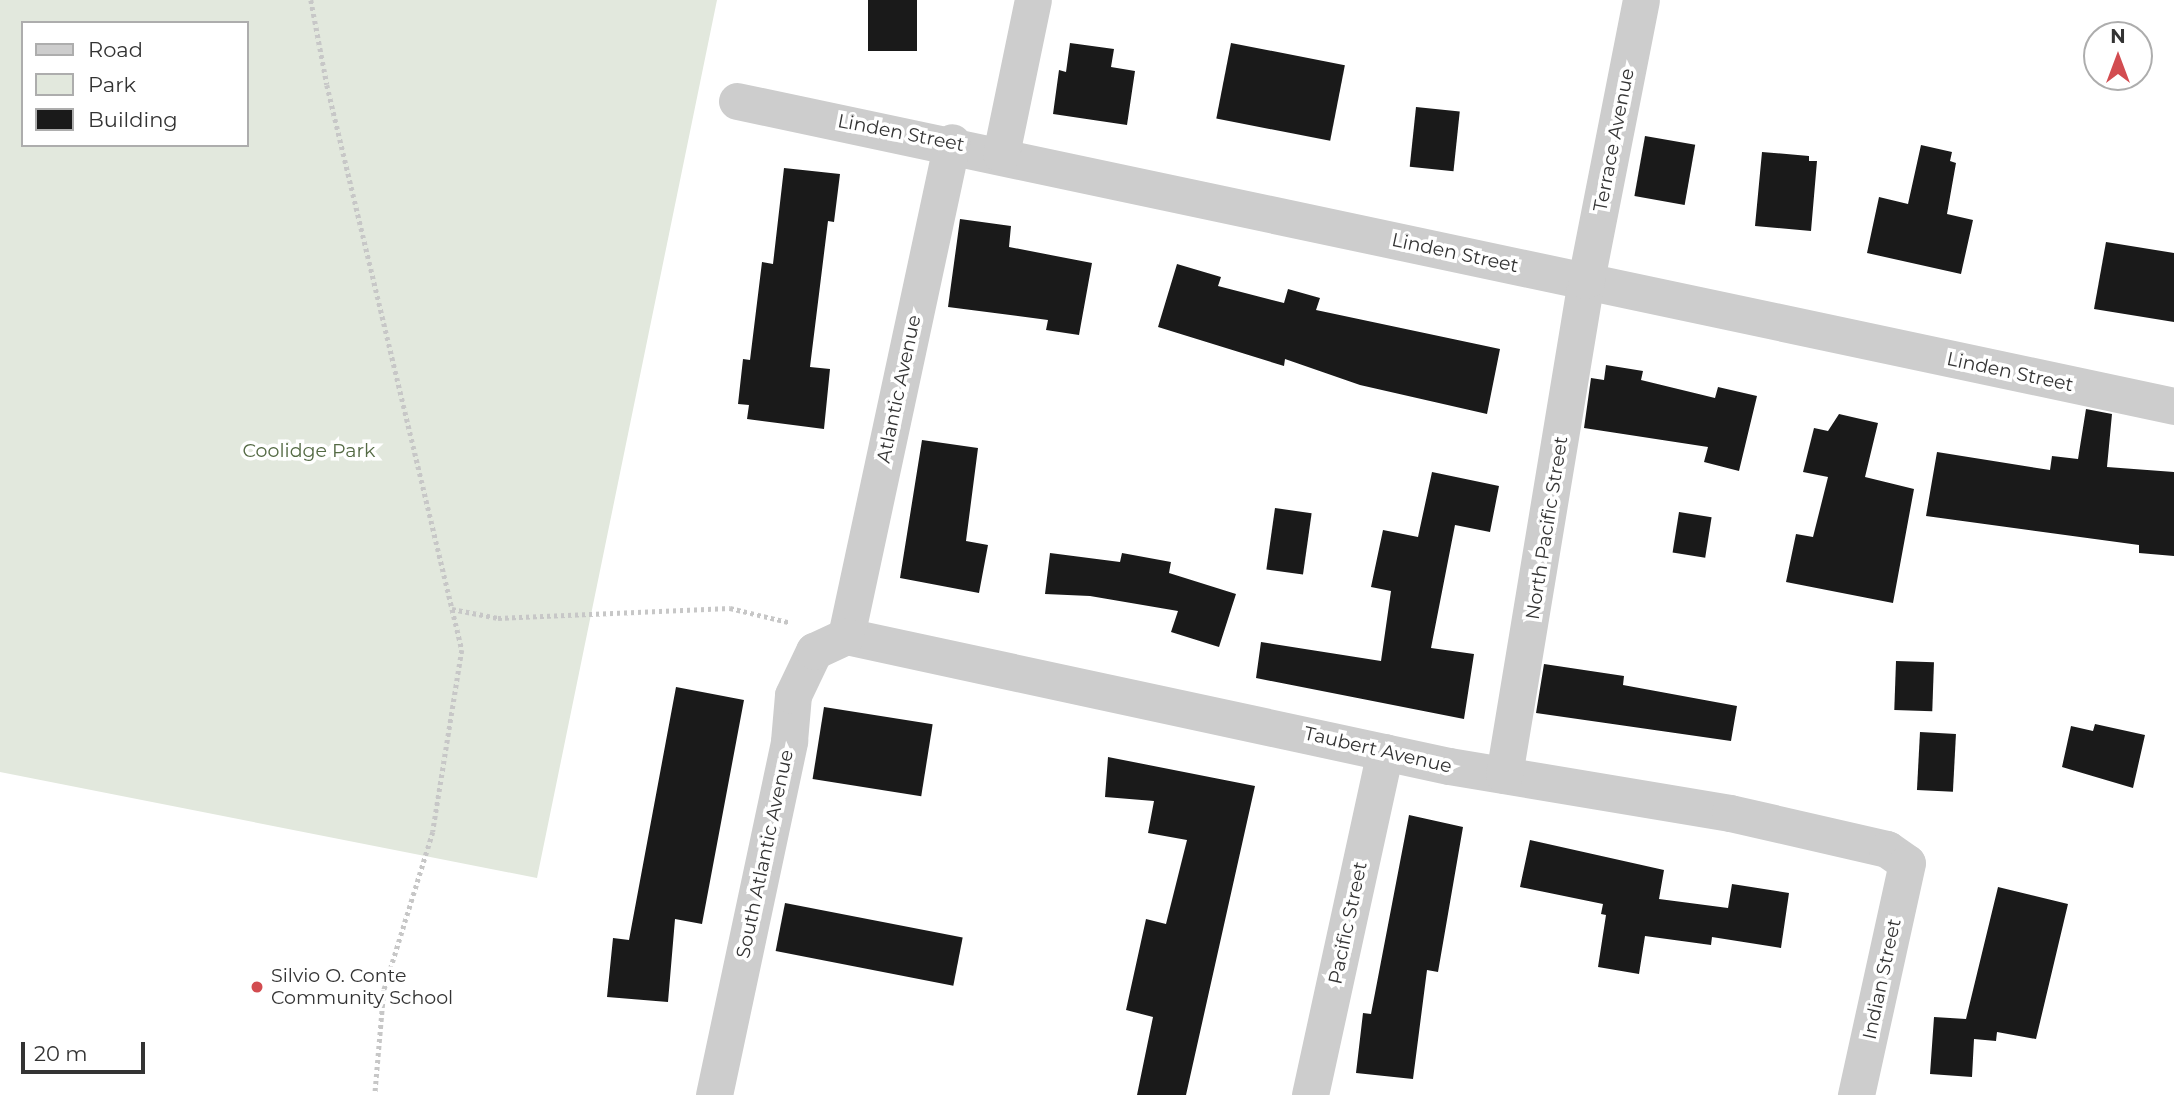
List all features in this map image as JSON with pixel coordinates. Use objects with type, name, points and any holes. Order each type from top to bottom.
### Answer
[{"type":"street","points":[[1001,155],[1033,0]]},
{"type":"street","name":"Terrace Avenue","points":[[1586,280],[1642,0]]},
{"type":"street","name":"Linden Street","points":[[737,101],[951,142],[1001,155],[2174,406]]},
{"type":"street","name":"Atlantic Avenue","points":[[846,636],[951,142]]},
{"type":"street","name":"North Pacific Street","points":[[1504,775],[1586,280]]},
{"type":"street","name":"Taubert Avenue","points":[[846,636],[1385,752],[1730,813],[1887,849],[1907,863]]},
{"type":"street","name":"South Atlantic Avenue","points":[[714,1095],[789,741],[793,695],[814,651],[846,636]]},
{"type":"street","name":"Pacific Street","points":[[1310,1095],[1385,752]]},
{"type":"street","name":"Indian Street","points":[[1856,1095],[1907,863]]},
{"type":"path","points":[[311,0],[327,85],[462,650],[439,802],[384,990],[376,1095]]},
{"type":"path","points":[[453,609],[498,618],[730,608],[846,636]]},
{"type":"green space","name":"Coolidge Park","points":[[0,0],[717,0],[537,878],[0,772]]},
{"type":"building","points":[[868,0],[917,0],[917,51],[868,51]]},
{"type":"building","points":[[1070,43],[1114,49],[1111,67],[1135,71],[1127,125],[1053,114],[1059,70],[1066,72]]},
{"type":"building","points":[[1231,43],[1345,65],[1330,141],[1216,119]]},
{"type":"building","points":[[1416,107],[1460,112],[1453,171],[1410,167]]},
{"type":"building","points":[[1645,136],[1695,145],[1685,205],[1634,196]]},
{"type":"building","points":[[1921,145],[1952,152],[1950,161],[1956,163],[1947,214],[1973,220],[1961,274],[1867,253],[1879,197],[1908,204]]},
{"type":"building","points":[[1762,152],[1809,156],[1809,161],[1817,161],[1811,231],[1755,226]]},
{"type":"building","points":[[784,168],[840,174],[834,222],[828,221],[810,367],[830,369],[824,429],[747,419],[749,405],[738,404],[743,359],[750,360],[762,262],[773,264]]},
{"type":"building","points":[[960,219],[1011,226],[1009,247],[1092,263],[1079,335],[1046,330],[1048,320],[948,307]]},
{"type":"building","points":[[2106,242],[2174,253],[2174,322],[2094,309]]},
{"type":"building","points":[[1177,264],[1221,277],[1218,286],[1284,303],[1288,289],[1320,298],[1316,310],[1500,349],[1487,414],[1360,385],[1285,359],[1284,366],[1158,327]]},
{"type":"building","points":[[1606,365],[1643,371],[1641,380],[1715,398],[1718,387],[1757,396],[1739,471],[1704,462],[1708,447],[1584,428],[1591,378],[1604,380]]},
{"type":"building","points":[[2086,409],[2112,414],[2107,467],[2174,472],[2174,556],[2139,553],[2139,545],[1926,516],[1937,452],[2050,470],[2052,456],[2078,459]]},
{"type":"building","points":[[1839,414],[1878,423],[1865,477],[1914,489],[1893,603],[1786,582],[1796,534],[1813,537],[1828,477],[1803,472],[1814,428],[1828,431]]},
{"type":"building","points":[[922,440],[978,448],[966,541],[988,545],[979,593],[900,578]]},
{"type":"building","points":[[1432,472],[1499,486],[1490,532],[1455,525],[1431,648],[1474,654],[1464,719],[1256,678],[1261,642],[1381,661],[1391,591],[1371,587],[1383,530],[1418,537]]},
{"type":"building","points":[[1275,508],[1312,513],[1303,575],[1266,569]]},
{"type":"building","points":[[1679,512],[1712,517],[1705,558],[1673,552]]},
{"type":"building","points":[[1050,553],[1120,562],[1122,553],[1171,562],[1169,573],[1236,594],[1219,647],[1171,632],[1178,611],[1090,596],[1045,594]]},
{"type":"building","points":[[1896,661],[1934,662],[1932,711],[1894,710]]},
{"type":"building","points":[[1544,664],[1624,676],[1623,685],[1737,706],[1731,741],[1536,713]]},
{"type":"building","points":[[676,687],[744,700],[702,924],[675,919],[668,1002],[607,997],[613,938],[629,940]]},
{"type":"building","points":[[824,707],[933,724],[921,796],[813,779]]},
{"type":"building","points":[[2095,724],[2145,735],[2133,788],[2062,767],[2071,726],[2093,731]]},
{"type":"building","points":[[1920,732],[1956,734],[1953,792],[1917,790]]},
{"type":"building","points":[[1108,757],[1255,786],[1186,1095],[1137,1095],[1153,1017],[1126,1010],[1146,919],[1166,924],[1187,840],[1148,833],[1154,801],[1105,797]]},
{"type":"building","points":[[1409,815],[1463,827],[1438,972],[1427,970],[1413,1079],[1356,1073],[1363,1013],[1371,1014]]},
{"type":"building","points":[[1530,840],[1664,870],[1659,899],[1728,908],[1732,884],[1789,893],[1781,948],[1712,937],[1711,945],[1645,936],[1639,974],[1598,967],[1606,915],[1601,914],[1603,904],[1520,887]]},
{"type":"building","points":[[1998,887],[2068,904],[2036,1039],[1997,1032],[1996,1041],[1974,1039],[1972,1077],[1930,1074],[1934,1017],[1966,1019]]},
{"type":"building","points":[[785,903],[963,938],[953,986],[776,951]]},
{"type":"place","name":"Silvio O. Conte Community School","points":[[257,987]]}]
